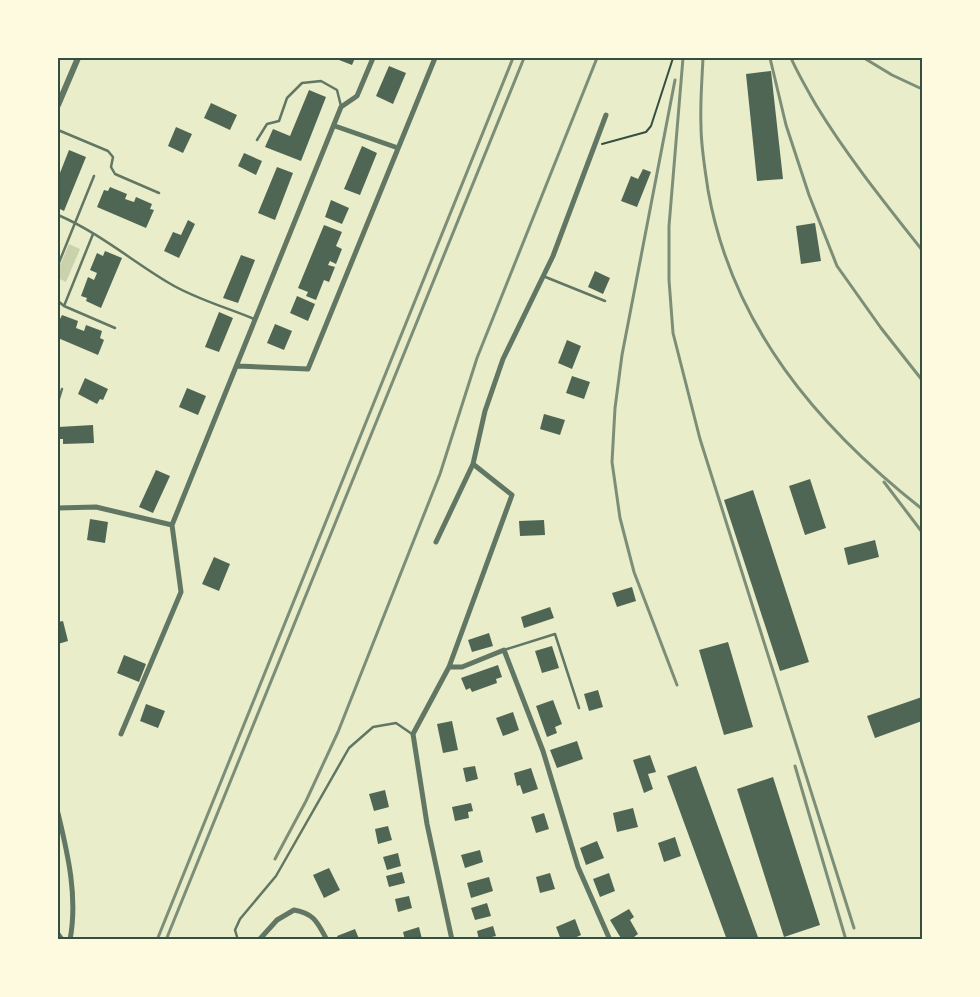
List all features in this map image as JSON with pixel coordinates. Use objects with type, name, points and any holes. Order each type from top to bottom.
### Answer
[{"type":"street","points":[[58,105],[78,58]]},
{"type":"street","points":[[121,734],[181,592],[172,525],[237,366],[254,318],[335,126],[341,107],[357,96],[373,58]]},
{"type":"street","points":[[237,366],[308,369],[435,58]]},
{"type":"street","points":[[436,542],[473,464],[485,411],[503,359],[553,256],[606,115]]},
{"type":"street","points":[[335,126],[398,148]]},
{"type":"street","points":[[452,940],[427,824],[413,734],[449,667],[512,495],[473,464]]},
{"type":"street","points":[[58,508],[96,507],[172,525]]},
{"type":"street","points":[[449,667],[462,667],[504,650],[543,751],[578,867],[610,940]]},
{"type":"street","points":[[58,813],[68,855],[74,913],[70,940]]},
{"type":"street","points":[[259,940],[277,920],[294,910],[307,912],[315,918],[327,940]]},
{"type":"lane","points":[[257,140],[267,124],[279,121],[287,98],[302,83],[321,81],[337,90],[341,107]]},
{"type":"lane","points":[[58,130],[108,151],[114,157],[111,168],[114,174],[159,193]]},
{"type":"lane","points":[[58,265],[94,176]]},
{"type":"lane","points":[[58,215],[75,222],[170,284],[254,318]]},
{"type":"lane","points":[[64,306],[94,234]]},
{"type":"lane","points":[[543,276],[605,302]]},
{"type":"lane","points":[[58,301],[64,306],[114,328]]},
{"type":"lane","points":[[58,402],[62,389]]},
{"type":"lane","points":[[504,650],[555,634],[579,708]]},
{"type":"lane","points":[[238,940],[235,930],[240,919],[276,876],[349,748],[373,727],[396,723],[413,734]]},
{"type":"lane","points":[[58,932],[64,940]]},
{"type":"path","points":[[594,146],[646,132],[651,126],[673,58]]},
{"type":"green space","points":[[69,244],[80,249],[66,282],[58,278],[58,270]]},
{"type":"building","points":[[334,58],[355,58],[352,65]]},
{"type":"building","points":[[389,66],[406,73],[393,104],[376,96]]},
{"type":"building","points":[[771,71],[783,179],[757,181],[746,74]]},
{"type":"building","points":[[309,90],[326,97],[301,161],[265,147],[273,129],[290,136]]},
{"type":"building","points":[[211,103],[237,115],[230,130],[204,118]]},
{"type":"building","points":[[176,127],[192,134],[183,153],[168,146]]},
{"type":"building","points":[[362,146],[377,153],[360,195],[344,189]]},
{"type":"building","points":[[69,150],[86,157],[64,211],[58,208],[58,178]]},
{"type":"building","points":[[244,153],[262,161],[256,175],[238,166]]},
{"type":"building","points":[[277,167],[293,173],[275,220],[258,213]]},
{"type":"building","points":[[643,169],[651,172],[637,207],[621,201],[631,176],[638,179]]},
{"type":"building","points":[[110,187],[127,194],[125,199],[134,202],[136,197],[152,204],[150,209],[154,210],[146,228],[97,207],[104,190],[108,191]]},
{"type":"building","points":[[331,200],[349,208],[342,224],[325,217]]},
{"type":"building","points":[[188,220],[195,224],[179,258],[164,251],[173,232],[181,235]]},
{"type":"building","points":[[815,223],[821,261],[801,264],[796,226]]},
{"type":"building","points":[[324,225],[342,232],[336,246],[342,249],[336,264],[330,261],[328,265],[335,267],[329,282],[324,280],[316,300],[306,296],[308,292],[298,288]]},
{"type":"building","points":[[105,251],[122,258],[101,308],[86,301],[87,298],[81,296],[88,277],[94,280],[97,273],[90,270],[97,253],[103,256]]},
{"type":"building","points":[[241,255],[255,260],[238,303],[223,298]]},
{"type":"building","points":[[595,271],[610,278],[603,294],[588,287]]},
{"type":"building","points":[[297,296],[315,304],[308,321],[290,313]]},
{"type":"building","points":[[219,312],[233,318],[219,352],[205,347]]},
{"type":"building","points":[[62,315],[78,321],[76,328],[84,331],[86,325],[102,331],[100,338],[104,340],[98,355],[58,338],[58,320]]},
{"type":"building","points":[[275,324],[292,331],[284,350],[267,343]]},
{"type":"building","points":[[567,340],[581,346],[572,369],[558,363]]},
{"type":"building","points":[[572,376],[590,382],[584,399],[566,393]]},
{"type":"building","points":[[85,378],[108,389],[103,400],[100,399],[97,404],[78,394]]},
{"type":"building","points":[[187,388],[206,396],[198,415],[179,407]]},
{"type":"building","points":[[544,414],[565,420],[560,435],[540,429]]},
{"type":"building","points":[[93,425],[94,443],[63,444],[63,439],[58,439],[58,427]]},
{"type":"building","points":[[156,470],[170,476],[153,513],[139,507]]},
{"type":"building","points":[[810,479],[826,528],[805,535],[789,486]]},
{"type":"building","points":[[753,490],[809,662],[780,671],[724,500]]},
{"type":"building","points":[[90,519],[108,522],[105,543],[87,540]]},
{"type":"building","points":[[544,520],[545,535],[520,536],[519,521]]},
{"type":"building","points":[[875,540],[879,557],[848,565],[844,548]]},
{"type":"building","points":[[214,557],[230,564],[219,591],[202,584]]},
{"type":"building","points":[[632,587],[636,601],[617,607],[612,593]]},
{"type":"building","points":[[550,607],[554,618],[524,628],[521,617]]},
{"type":"building","points":[[63,621],[68,641],[58,644],[58,622]]},
{"type":"building","points":[[489,633],[493,646],[472,652],[468,640]]},
{"type":"building","points":[[728,642],[753,727],[724,735],[699,650]]},
{"type":"building","points":[[552,646],[559,668],[542,673],[535,651]]},
{"type":"building","points":[[124,655],[146,664],[139,682],[117,673]]},
{"type":"building","points":[[498,665],[502,677],[496,679],[497,683],[472,692],[470,688],[466,690],[461,678]]},
{"type":"building","points":[[598,690],[603,707],[589,711],[584,694]]},
{"type":"building","points":[[922,697],[922,721],[875,738],[867,716]]},
{"type":"building","points":[[553,700],[562,724],[555,727],[557,733],[547,737],[536,706]]},
{"type":"building","points":[[146,704],[165,711],[158,728],[140,721]]},
{"type":"building","points":[[513,712],[519,730],[503,736],[496,718]]},
{"type":"building","points":[[452,721],[458,750],[443,753],[437,724]]},
{"type":"building","points":[[577,741],[583,759],[557,768],[550,750]]},
{"type":"building","points":[[650,755],[656,772],[648,774],[653,789],[644,793],[633,760]]},
{"type":"building","points":[[475,766],[478,779],[466,782],[463,768]]},
{"type":"building","points":[[696,766],[759,940],[727,940],[667,776]]},
{"type":"building","points":[[531,768],[538,789],[523,794],[520,785],[517,786],[514,773]]},
{"type":"building","points":[[773,777],[820,925],[784,937],[737,789]]},
{"type":"building","points":[[385,790],[389,807],[374,811],[369,794]]},
{"type":"building","points":[[471,803],[473,811],[468,812],[469,818],[455,821],[452,807]]},
{"type":"building","points":[[633,808],[638,827],[617,832],[613,813]]},
{"type":"building","points":[[544,813],[549,829],[536,833],[531,817]]},
{"type":"building","points":[[388,826],[392,840],[378,844],[375,829]]},
{"type":"building","points":[[675,837],[681,856],[664,862],[658,843]]},
{"type":"building","points":[[597,841],[604,858],[586,865],[580,848]]},
{"type":"building","points":[[480,850],[483,862],[465,868],[461,855]]},
{"type":"building","points":[[398,853],[401,866],[387,870],[383,857]]},
{"type":"building","points":[[329,868],[340,890],[324,898],[313,875]]},
{"type":"building","points":[[402,872],[405,883],[389,887],[386,876]]},
{"type":"building","points":[[550,873],[555,889],[540,893],[536,877]]},
{"type":"building","points":[[609,873],[615,891],[600,897],[593,879]]},
{"type":"building","points":[[489,877],[493,891],[471,898],[467,883]]},
{"type":"building","points":[[409,896],[412,908],[398,912],[395,899]]},
{"type":"building","points":[[487,903],[491,916],[475,920],[471,908]]},
{"type":"building","points":[[629,909],[634,917],[630,920],[638,934],[630,940],[622,940],[610,920]]},
{"type":"building","points":[[575,919],[581,935],[570,940],[561,940],[556,927]]},
{"type":"building","points":[[493,926],[496,936],[479,940],[477,931]]},
{"type":"building","points":[[419,927],[422,939],[405,940],[403,932]]},
{"type":"building","points":[[355,929],[359,939],[339,940],[337,936]]},
{"type":"railway","points":[[157,940],[513,58]]},
{"type":"railway","points":[[166,940],[524,58]]},
{"type":"railway","points":[[275,859],[306,801],[338,732],[440,474],[477,358],[597,58]]},
{"type":"railway","points":[[683,58],[669,226],[669,280],[673,333],[700,439],[854,928]]},
{"type":"railway","points":[[703,58],[701,100],[703,158],[708,190],[720,239],[737,286],[759,329],[785,369],[814,407],[848,443],[922,509]]},
{"type":"railway","points":[[770,58],[786,125],[809,195],[837,266],[881,328],[922,380]]},
{"type":"railway","points":[[791,58],[816,105],[840,143],[922,250]]},
{"type":"railway","points":[[864,58],[892,75],[922,89]]},
{"type":"railway","points":[[675,80],[622,355],[615,408],[612,462],[620,518],[634,572],[677,685]]},
{"type":"railway","points":[[884,482],[922,532]]},
{"type":"railway","points":[[795,766],[846,940]]}]
